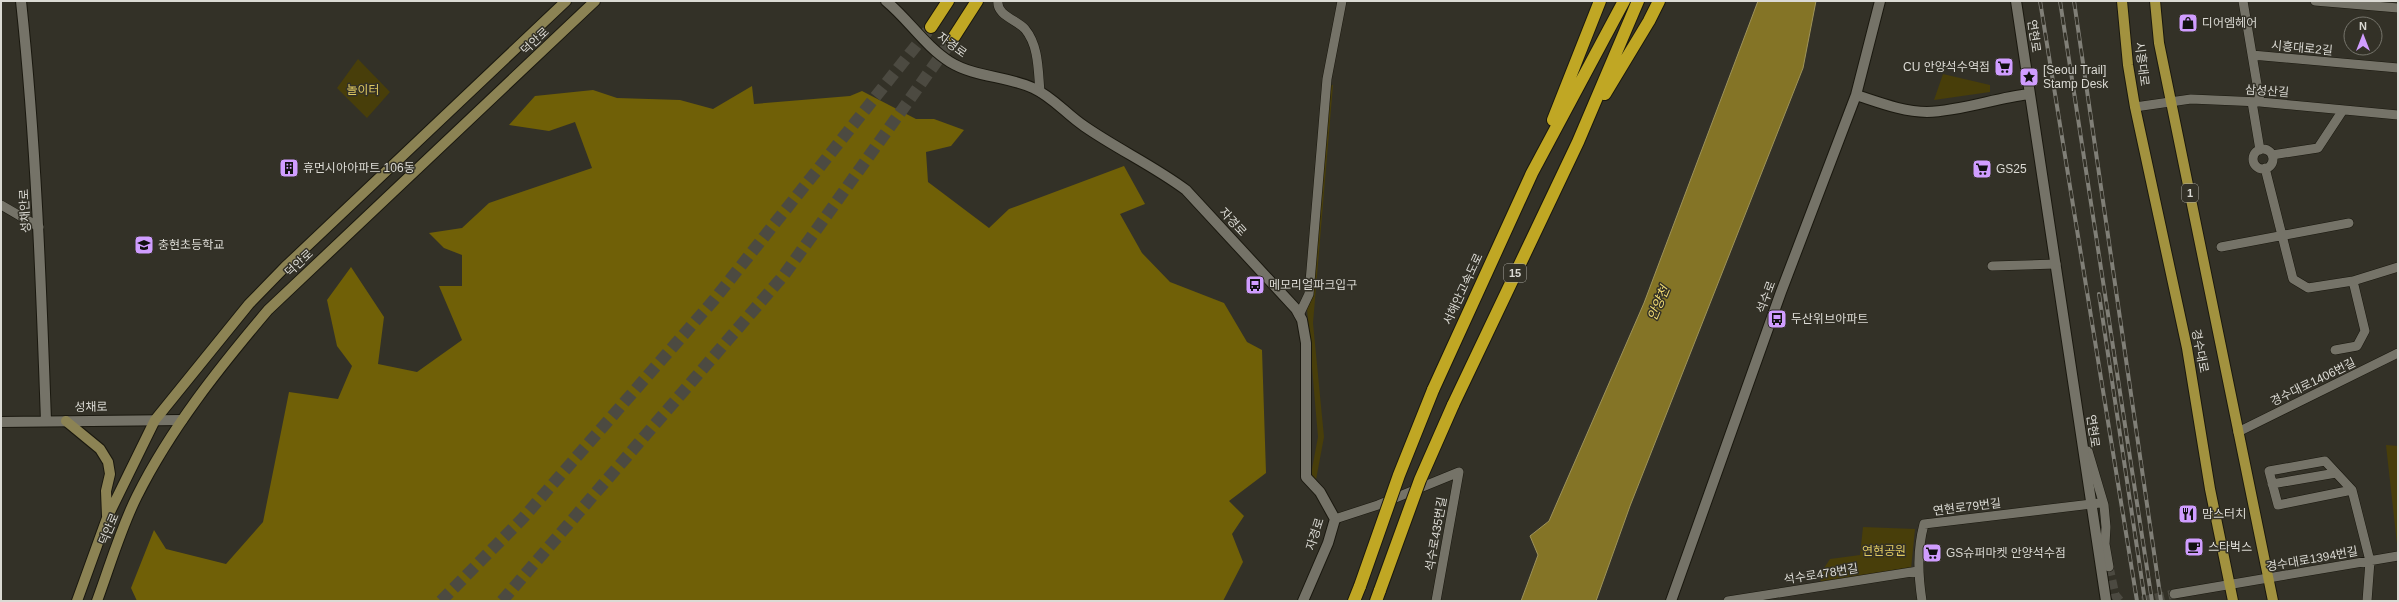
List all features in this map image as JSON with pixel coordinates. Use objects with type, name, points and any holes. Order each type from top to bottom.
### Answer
[{"type":"highway","points":[[931,27],[948,1]]},
{"type":"highway","points":[[952,40],[977,1]]},
{"type":"highway","points":[[1532,173],[1600,1]]},
{"type":"highway","name":"15","points":[[1378,596],[1420,480],[1453,405],[1578,142],[1638,1]]},
{"type":"highway","points":[[1578,142],[1649,21],[1659,1]]},
{"type":"highway","name":"서해안고속도로","points":[[1354,601],[1399,475],[1432,390],[1532,173],[1622,5]]},
{"type":"main road","name":"덕안로","points":[[77,601],[107,518],[155,420],[254,298],[566,1]]},
{"type":"main road","name":"덕안로","points":[[97,601],[113,553],[137,496],[182,420],[237,346],[268,310],[595,1]]},
{"type":"main road","name":"시흥대로","points":[[2122,1],[2128,65],[2135,107]]},
{"type":"main road","name":"경수대로","points":[[2155,1],[2159,43],[2269,579]]},
{"type":"main road","name":"경수대로","points":[[2135,107],[2187,348],[2210,489],[2233,601]]},
{"type":"main road","points":[[66,421],[100,449],[108,462],[110,474],[106,491],[107,518]]},
{"type":"main road","points":[[2269,579],[2274,601]]},
{"type":"street","name":"성채안로","points":[[21,1],[29,72],[39,227],[46,421]]},
{"type":"street","name":"자경로","points":[[886,1],[900,13],[922,38],[951,63],[963,69],[1015,80],[1040,92],[1083,125],[1167,176],[1186,190],[1296,309],[1306,342],[1306,476],[1320,492],[1335,518],[1328,543],[1303,601]]},
{"type":"street","points":[[998,1],[1000,10],[1024,29],[1036,47],[1040,92]]},
{"type":"street","points":[[1299,315],[1309,294],[1327,79],[1342,1]]},
{"type":"street","name":"석수로","points":[[1671,601],[1781,292],[1856,95],[1880,1]]},
{"type":"street","name":"연현로","points":[[2016,1],[2106,601]]},
{"type":"street","points":[[2243,1],[2252,55],[2260,150],[2254,156],[2254,162],[2258,167],[2265,168],[2272,164],[2272,155],[2269,151],[2260,150]]},
{"type":"street","points":[[2315,1],[2398,8]]},
{"type":"street","name":"시흥대로2길","points":[[2252,55],[2398,68]]},
{"type":"street","points":[[1856,95],[1898,108],[1927,112],[1964,107],[2001,97],[2030,94]]},
{"type":"street","name":"삼성산길","points":[[2135,107],[2191,99],[2256,102],[2344,110],[2398,117]]},
{"type":"street","points":[[2272,155],[2318,148],[2344,110]]},
{"type":"street","points":[[2265,168],[2293,279],[2308,288],[2353,281],[2398,268]]},
{"type":"street","points":[[1,205],[39,227]]},
{"type":"street","points":[[2221,247],[2349,223]]},
{"type":"street","points":[[1992,266],[2056,264]]},
{"type":"street","points":[[2335,350],[2357,346],[2365,331],[2353,281]]},
{"type":"street","name":"경수대로1406번길","points":[[2238,432],[2398,353]]},
{"type":"street","name":"성채로","points":[[1,422],[182,420]]},
{"type":"street","points":[[2079,424],[2104,505],[2106,527],[2105,544],[2109,567]]},
{"type":"street","points":[[2352,490],[2278,505],[2268,471],[2325,461],[2352,490],[2370,561],[2367,601]]},
{"type":"street","name":"석수로435번길","points":[[1335,518],[1378,504],[1459,472],[1436,601]]},
{"type":"street","points":[[2272,484],[2336,473]]},
{"type":"street","points":[[2091,503],[2100,503],[2104,505]]},
{"type":"street","name":"연현로79번길","points":[[1922,601],[1918,571],[1919,545],[1924,524],[2091,503]]},
{"type":"street","name":"경수대로1394번길","points":[[2174,594],[2230,586],[2398,556]]},
{"type":"street","name":"석수로478번길","points":[[1728,601],[1918,571]]},
{"type":"green space","name":"놀이터","points":[[358,59],[390,92],[367,118],[337,88]]},
{"type":"green space","points":[[1943,74],[1990,85],[1990,92],[1934,100]]},
{"type":"green space","points":[[1326,85],[1333,85],[1313,323],[1324,437],[1315,485],[1311,477],[1318,437],[1307,309]]},
{"type":"green space","points":[[2386,445],[2398,446],[2398,553]]},
{"type":"green space","name":"연현공원","points":[[1863,527],[1915,529],[1911,569],[1821,583],[1820,574],[1830,559],[1860,555]]},
{"type":"shaded area","points":[[752,86],[754,104],[850,96],[862,91],[916,119],[934,119],[964,130],[951,146],[926,152],[928,182],[989,228],[1009,209],[1124,166],[1145,204],[1120,214],[1142,253],[1170,282],[1224,303],[1247,342],[1262,350],[1266,473],[1229,501],[1244,516],[1232,534],[1243,562],[1223,601],[137,601],[131,588],[154,530],[166,549],[226,564],[263,522],[289,392],[338,399],[352,366],[337,346],[327,300],[351,267],[384,317],[378,364],[417,372],[462,340],[439,286],[462,286],[462,255],[444,248],[429,233],[462,228],[489,203],[592,168],[575,122],[549,131],[509,125],[535,96],[593,90],[617,98],[680,100],[713,109]]},
{"type":"water","name":"안양천","points":[[1758,1],[1816,1],[1803,68],[1630,506],[1596,601],[1521,601],[1538,555],[1530,536],[1549,521],[1644,303]]},
{"type":"tunnel","points":[[441,601],[523,518],[713,301],[931,27]]},
{"type":"tunnel","points":[[502,601],[784,275],[952,40]]},
{"type":"tunnel","points":[[2109,567],[2115,595],[2120,601]]},
{"type":"tunnel","points":[[2142,601],[2174,594]]},
{"type":"railway","points":[[2040,1],[2137,601]]},
{"type":"railway","points":[[2060,1],[2152,601]]},
{"type":"railway","points":[[2074,1],[2161,601]]},
{"type":"railway","points":[[2099,294],[2145,601]]},
{"type":"place","name":"디어엠헤어","points":[[2188,23]]},
{"type":"place","name":"CU 안양석수역점","points":[[2004,67]]},
{"type":"place","name":"[Seoul Trail] Stamp Desk","points":[[2029,77]]},
{"type":"place","name":"휴먼시아아파트 106동","points":[[289,168]]},
{"type":"place","name":"GS25","points":[[1982,169]]},
{"type":"place","name":"충현초등학교","points":[[144,245]]},
{"type":"place","name":"메모리얼파크입구","points":[[1255,285]]},
{"type":"place","name":"두산위브아파트","points":[[1777,319]]},
{"type":"place","name":"맘스터치","points":[[2188,514]]},
{"type":"place","name":"스타벅스","points":[[2194,547]]},
{"type":"place","name":"GS슈퍼마켓 안양석수점","points":[[1932,553]]}]
